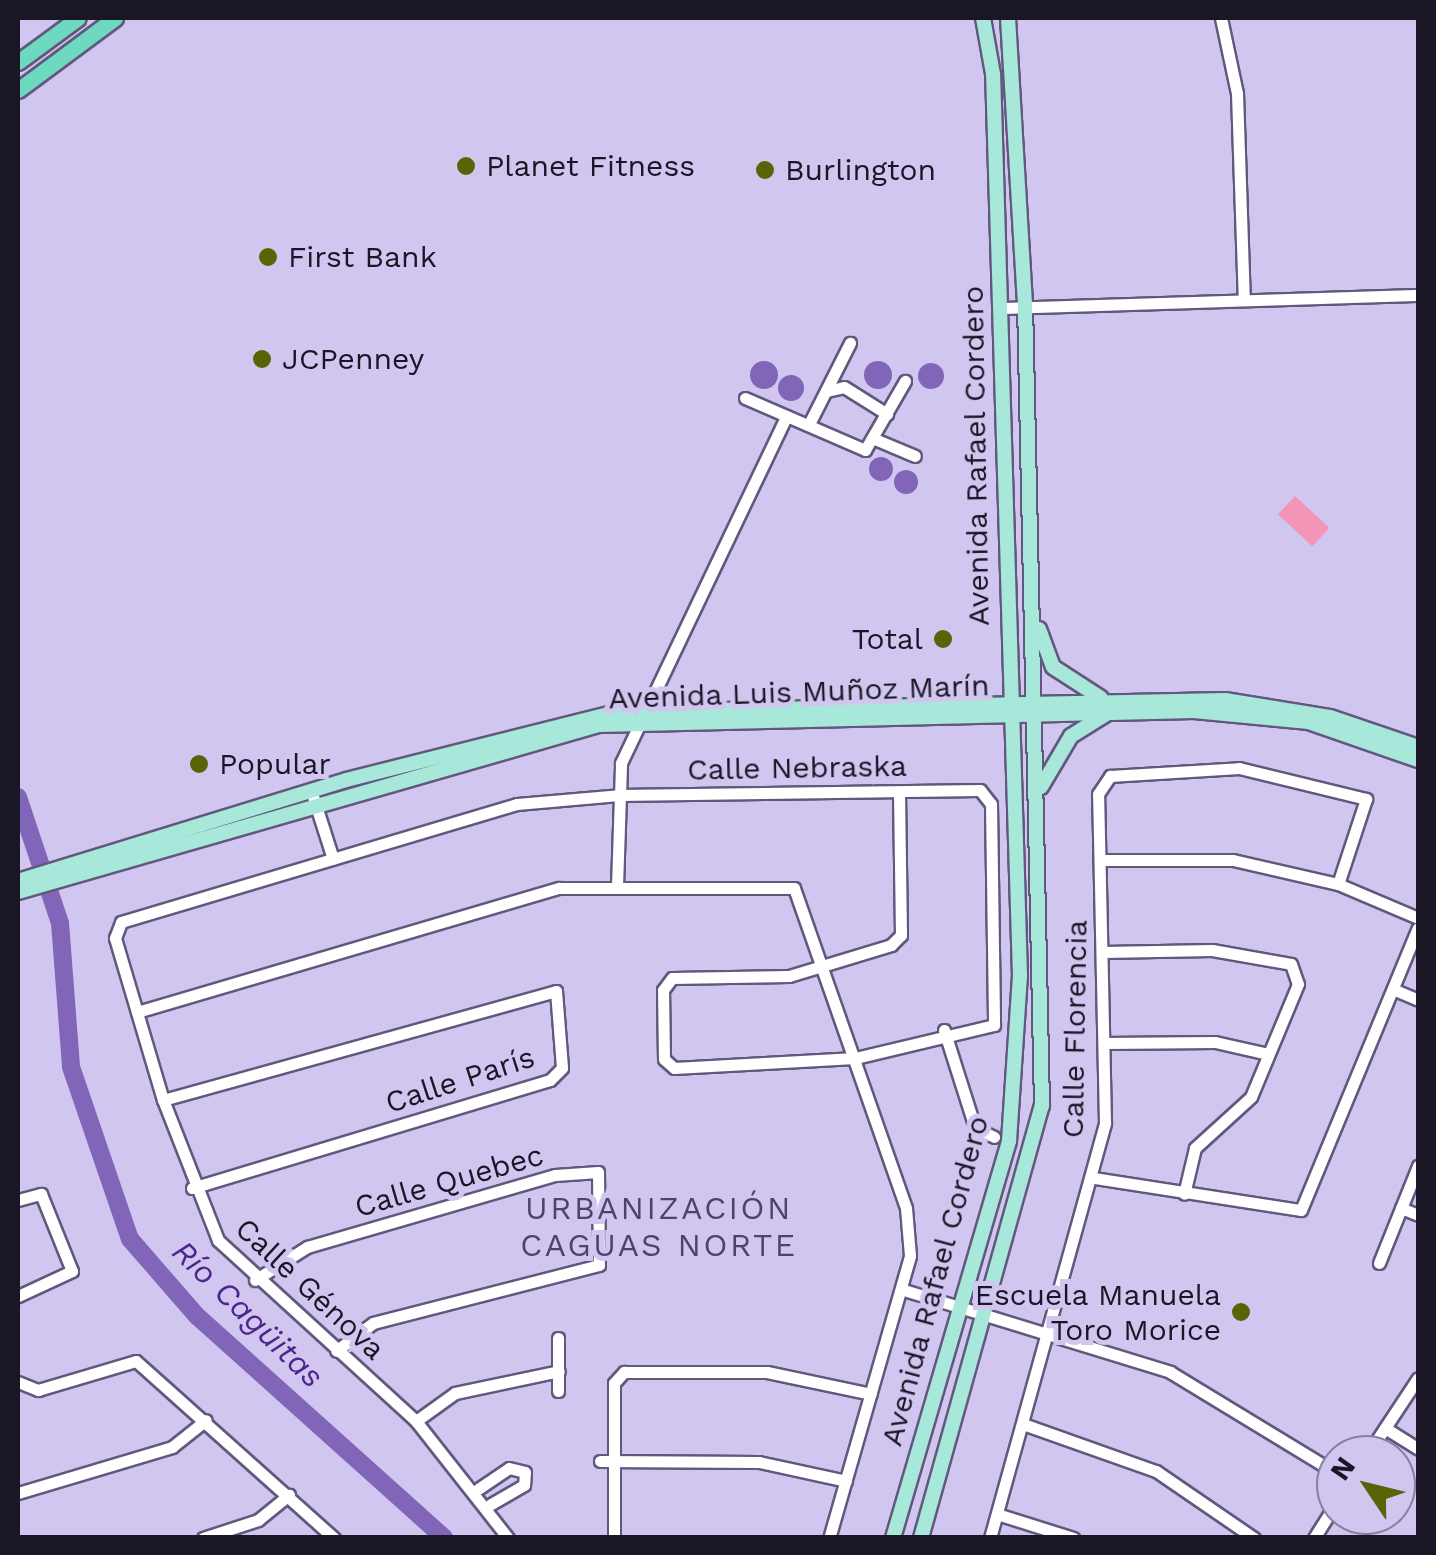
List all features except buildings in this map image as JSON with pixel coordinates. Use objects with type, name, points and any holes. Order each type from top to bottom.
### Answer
[{"type":"highway","points":[[18,62],[78,18]]},
{"type":"highway","points":[[18,90],[115,18]]},
{"type":"main road","name":"Avenida Rafael Cordero","points":[[893,1538],[1009,1141],[1020,976],[1008,708],[993,74],[983,18]]},
{"type":"main road","name":"Avenida Rafael Cordero","points":[[921,1538],[989,1315],[1042,1106],[1025,304],[1008,18]]},
{"type":"main road","points":[[1030,590],[1053,667],[1107,706],[1071,736],[1037,797]]},
{"type":"main road","name":"Avenida Luis Muñoz Marín","points":[[18,881],[91,864],[314,796],[567,731],[640,717],[1258,704],[1418,747]]},
{"type":"main road","name":"Avenida Luis Muñoz Marín","points":[[1107,706],[1297,720],[1418,760]]},
{"type":"main road","name":"Avenida Luis Muñoz Marín","points":[[18,892],[91,864]]},
{"type":"street","points":[[1221,18],[1238,93],[1244,299]]},
{"type":"street","points":[[1000,308],[1025,304],[1418,295]]},
{"type":"street","points":[[809,424],[850,343]]},
{"type":"street","points":[[745,398],[784,419],[809,424],[854,451],[877,440],[906,381]]},
{"type":"street","points":[[827,390],[844,387],[888,414]]},
{"type":"street","points":[[618,886],[619,795],[640,717],[784,419]]},
{"type":"street","points":[[877,440],[915,456]]},
{"type":"street","name":"Calle Florencia","points":[[990,1538],[1094,1178],[1105,1122],[1098,794],[1110,776],[1135,771],[1240,768],[1366,800],[1338,884]]},
{"type":"street","name":"Calle Nebraska","points":[[121,922],[517,804],[619,795],[980,790],[991,804],[994,1025],[944,1030]]},
{"type":"street","points":[[898,792],[901,935],[825,967],[672,978],[663,1007],[664,1060],[674,1068],[856,1058],[944,1030],[978,1136],[994,1137]]},
{"type":"street","points":[[314,796],[333,859]]},
{"type":"street","points":[[1101,860],[1233,860],[1338,884],[1418,918]]},
{"type":"street","points":[[137,1012],[559,888],[794,888],[825,967],[906,1208],[902,1289],[829,1538]]},
{"type":"street","name":"Calle Génova","points":[[121,922],[115,938],[137,1012],[192,1188],[218,1240],[255,1280],[416,1421],[478,1489],[508,1538]]},
{"type":"street","points":[[1094,1178],[1301,1210],[1418,928]]},
{"type":"street","points":[[1103,952],[1212,950],[1291,964],[1298,984],[1250,1097],[1195,1148],[1184,1194]]},
{"type":"street","points":[[1395,990],[1418,1000]]},
{"type":"street","name":"Calle París","points":[[164,1100],[556,991],[562,1068],[550,1080],[192,1188]]},
{"type":"street","points":[[1104,1043],[1215,1042],[1268,1054]]},
{"type":"street","points":[[1378,1264],[1418,1166]]},
{"type":"street","name":"Calle Quebec","points":[[255,1280],[307,1247],[555,1175],[598,1172],[598,1265],[374,1323],[336,1351]]},
{"type":"street","points":[[18,1200],[41,1194],[72,1271],[18,1296]]},
{"type":"street","points":[[1401,1208],[1418,1215]]},
{"type":"street","points":[[902,1289],[1170,1372],[1316,1461]]},
{"type":"street","points":[[558,1338],[558,1391]]},
{"type":"street","points":[[18,1382],[38,1390],[136,1361],[290,1494],[334,1538]]},
{"type":"street","points":[[416,1421],[454,1394],[559,1371]]},
{"type":"street","points":[[614,1538],[614,1383],[624,1372],[767,1372],[871,1394]]},
{"type":"street","points":[[1380,1435],[1418,1378]]},
{"type":"street","points":[[18,1493],[172,1447],[206,1420]]},
{"type":"street","points":[[1023,1424],[1156,1471],[1254,1538]]},
{"type":"street","points":[[1385,1428],[1418,1449]]},
{"type":"street","points":[[600,1461],[760,1462],[846,1481]]},
{"type":"street","points":[[478,1489],[509,1468],[526,1472],[524,1485],[490,1505]]},
{"type":"street","points":[[203,1538],[258,1520],[290,1494]]},
{"type":"street","points":[[996,1514],[1072,1538]]},
{"type":"shaded area","points":[[764,361],[774,365],[778,375],[774,385],[764,389],[754,385],[750,375],[754,365]]},
{"type":"shaded area","points":[[878,361],[888,365],[892,375],[888,385],[878,389],[868,385],[864,375],[868,365]]},
{"type":"shaded area","points":[[931,363],[940,367],[944,376],[940,385],[931,389],[922,385],[918,376],[922,367]]},
{"type":"shaded area","points":[[791,375],[800,379],[804,388],[800,397],[791,401],[782,397],[778,388],[782,379]]},
{"type":"shaded area","points":[[881,457],[890,460],[890,478],[881,481],[872,478],[869,469],[872,460]]},
{"type":"shaded area","points":[[906,470],[918,482],[906,494],[894,482]]},
{"type":"shaded area","points":[[1295,496],[1329,528],[1312,546],[1278,514]]},
{"type":"waterway","name":"Río Cagüitas","points":[[18,797],[60,923],[71,1067],[130,1239],[197,1316],[444,1538]]},
{"type":"place","name":"Planet Fitness","points":[[466,166]]},
{"type":"place","name":"Burlington","points":[[765,170]]},
{"type":"place","name":"First Bank","points":[[268,257]]},
{"type":"place","name":"JCPenney","points":[[262,359]]},
{"type":"place","name":"Total","points":[[943,639]]},
{"type":"place","name":"Popular","points":[[199,764]]},
{"type":"place","name":"Escuela Manuela Toro Morice","points":[[1241,1312]]},
{"type":"district","name":"URBANIZACIÓN CAGUAS NORTE","points":[[659,1228]]}]
